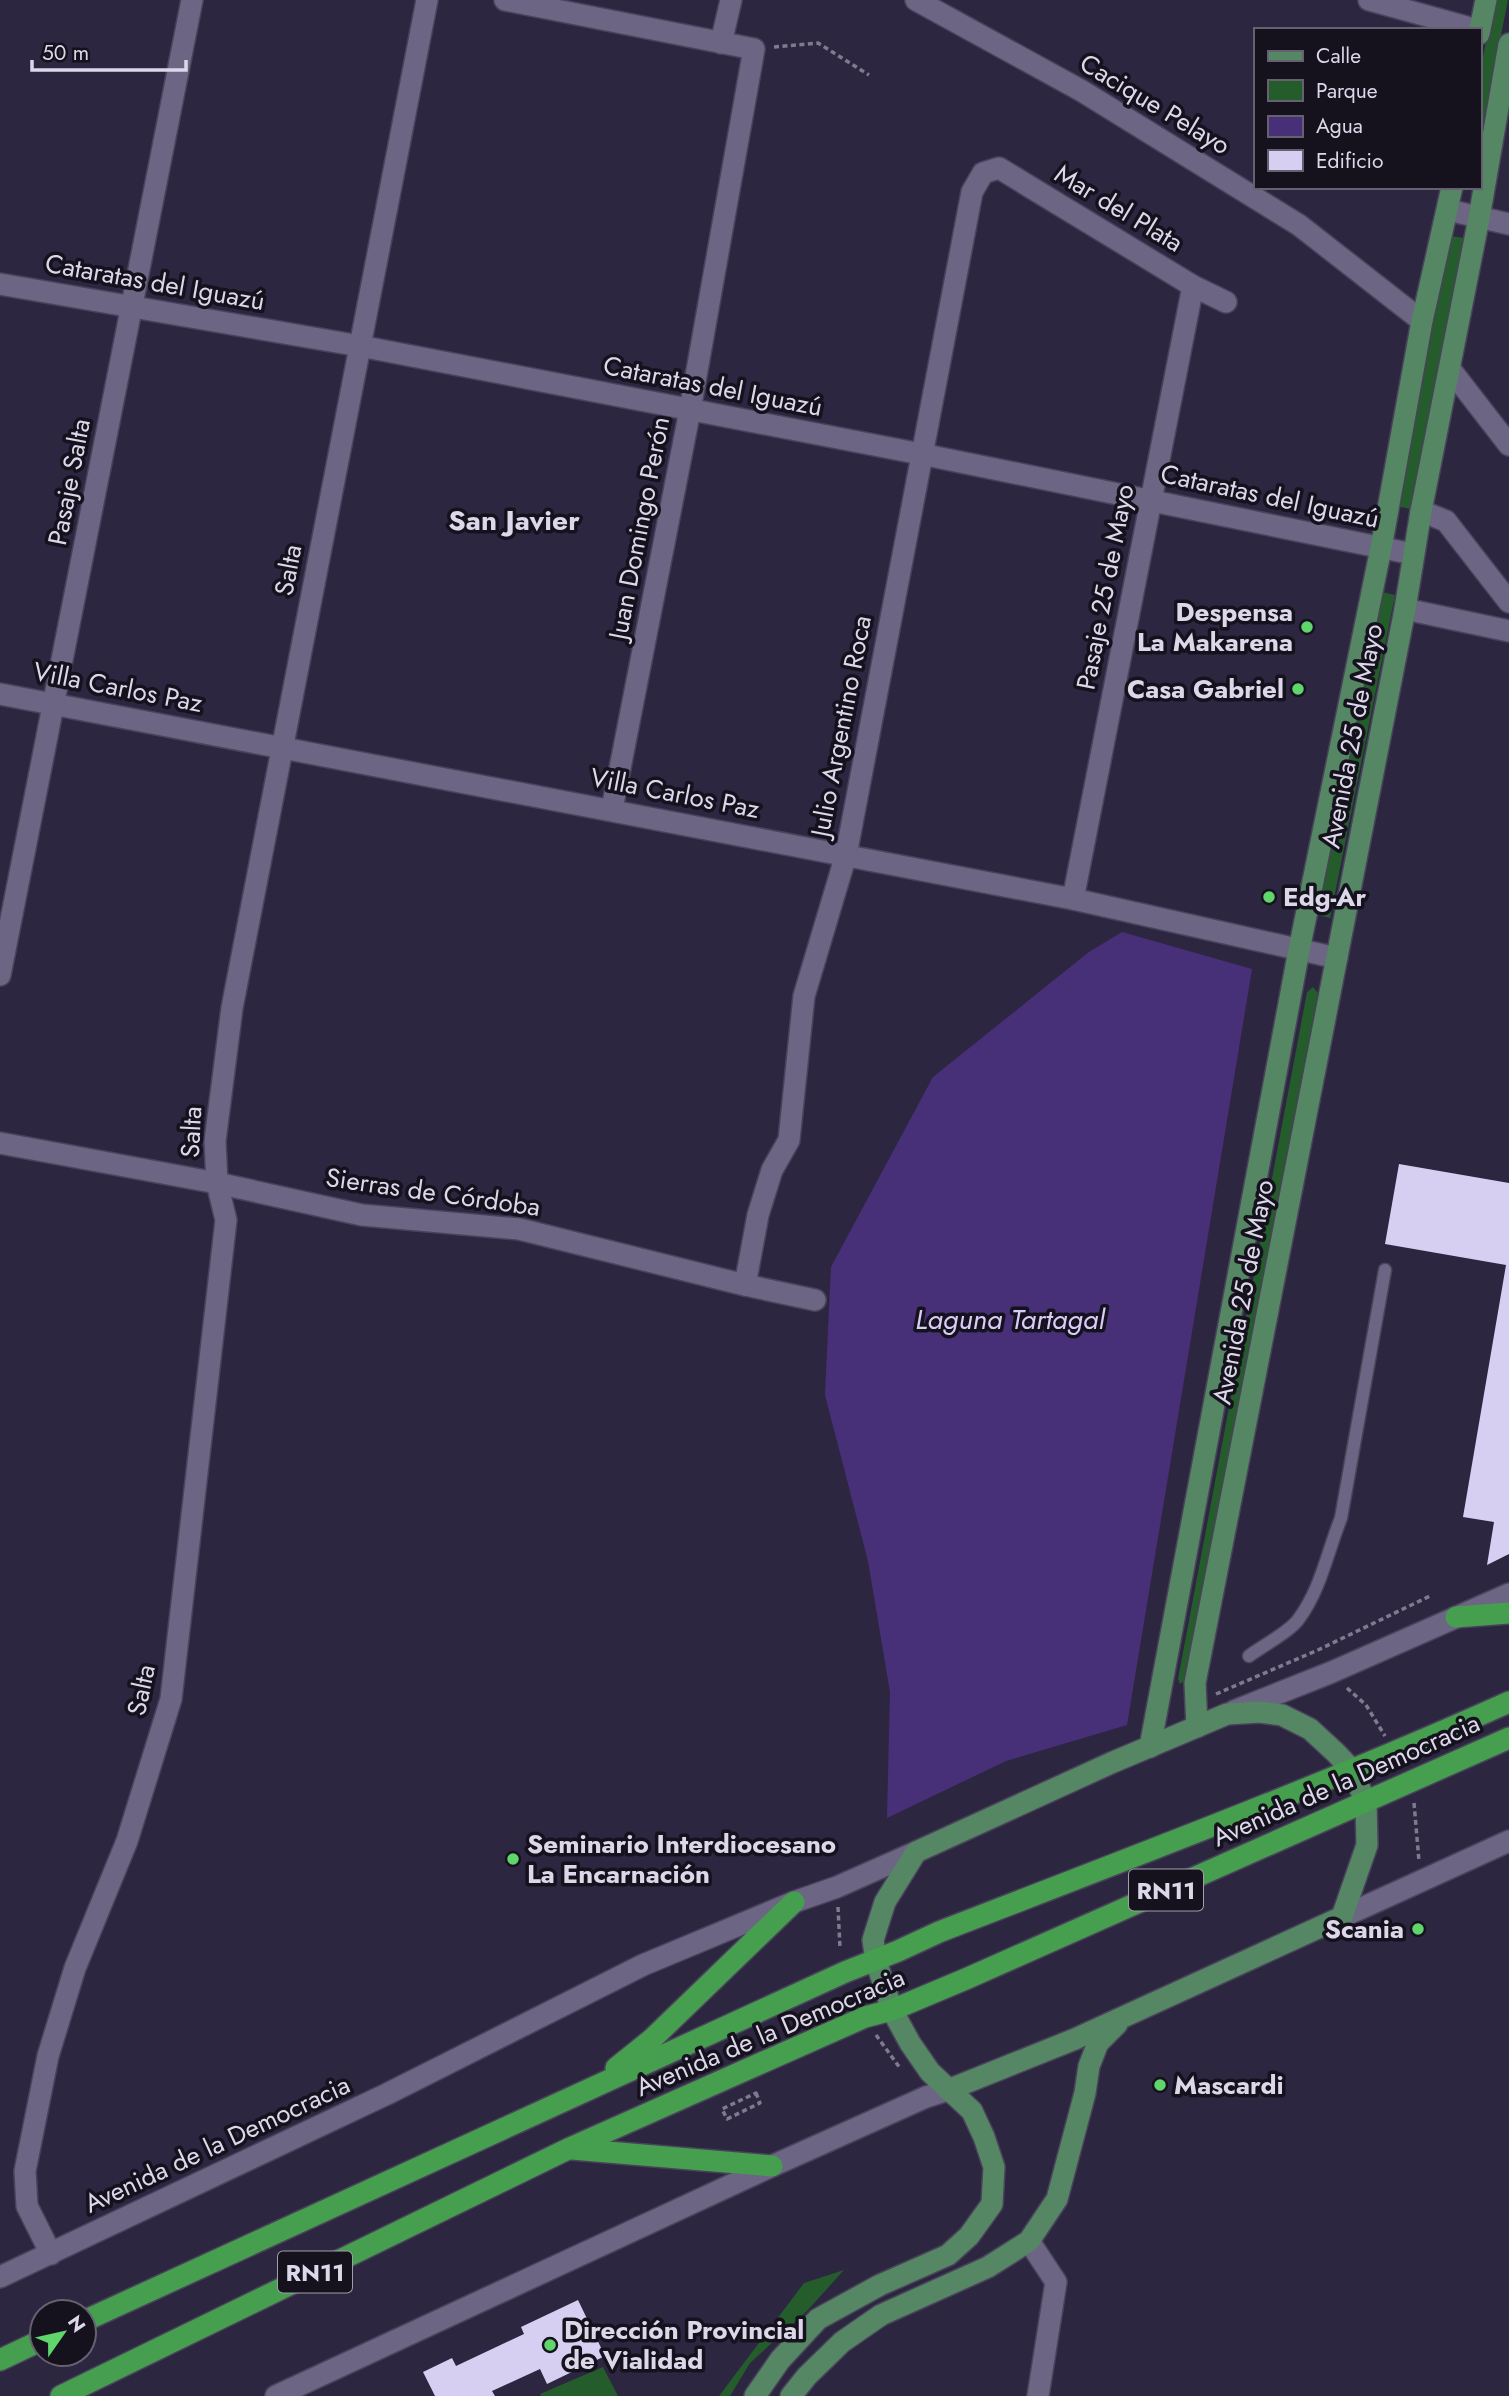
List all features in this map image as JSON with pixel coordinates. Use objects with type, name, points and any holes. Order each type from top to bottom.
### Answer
[{"type":"highway","points":[[1456,1617],[1509,1613]]},
{"type":"highway","name":"Avenida de la Democracia","points":[[98,2315],[833,1978],[939,1932],[1395,1754],[1509,1702]]},
{"type":"highway","name":"Avenida de la Democracia","points":[[61,2396],[570,2148],[865,2017],[892,2010],[1509,1738]]},
{"type":"highway","points":[[594,2086],[652,2039],[794,1902]]},
{"type":"highway","points":[[570,2148],[772,2166]]},
{"type":"highway","points":[[0,2360],[28,2347]]},
{"type":"main road","points":[[1480,28],[1486,0]]},
{"type":"main road","name":"Avenida 25 de Mayo","points":[[1197,1727],[1195,1683],[1405,609],[1509,44]]},
{"type":"main road","name":"Avenida 25 de Mayo","points":[[1150,1747],[1299,950],[1381,548],[1422,321],[1452,189]]},
{"type":"main road","points":[[755,2396],[780,2360],[818,2319],[880,2285],[948,2255],[969,2236],[992,2204],[994,2167],[972,2111],[948,2090],[930,2072],[910,2043],[892,2010],[876,1961],[873,1940],[886,1902],[916,1852],[1227,1714],[1282,1714],[1310,1729],[1351,1769],[1366,1802],[1367,1845],[1342,1917],[1123,2017],[948,2090]]},
{"type":"main road","points":[[791,2396],[807,2376],[842,2342],[881,2315],[988,2267],[1029,2241],[1057,2199],[1085,2092],[1089,2066],[1098,2043],[1123,2017]]},
{"type":"street","name":"Pasaje Salta","points":[[0,975],[192,0]]},
{"type":"street","name":"Salta","points":[[51,2254],[27,2206],[26,2171],[48,2056],[71,1981],[127,1841],[171,1699],[226,1220],[217,1183],[215,1141],[232,1008],[427,0]]},
{"type":"street","points":[[505,0],[754,49]]},
{"type":"street","points":[[721,43],[731,0]]},
{"type":"street","name":"Cacique Pelayo","points":[[916,0],[1083,90],[1299,225],[1422,321]]},
{"type":"street","points":[[1369,0],[1468,28]]},
{"type":"street","name":"Juan Domingo Perón","points":[[612,809],[690,410],[754,49]]},
{"type":"street","name":"Mar del Plata","points":[[983,173],[999,168],[1193,286],[1226,302]]},
{"type":"street","name":"Julio Argentino Roca","points":[[745,1285],[761,1203],[772,1170],[789,1140],[804,996],[846,855],[972,192],[983,173]]},
{"type":"street","points":[[1448,210],[1509,224]]},
{"type":"street","name":"Cataratas del Iguazú","points":[[0,284],[360,346],[1150,499],[1413,554]]},
{"type":"street","name":"Pasaje 25 de Mayo","points":[[1073,899],[1193,286]]},
{"type":"street","points":[[1450,369],[1509,445]]},
{"type":"street","points":[[1421,511],[1446,520],[1509,602]]},
{"type":"street","points":[[1405,609],[1509,631]]},
{"type":"street","name":"Villa Carlos Paz","points":[[0,694],[1073,899],[1337,958]]},
{"type":"street","name":"Sierras de Córdoba","points":[[0,1143],[217,1183],[362,1215],[520,1229],[815,1300]]},
{"type":"street","points":[[1227,1714],[1332,1672],[1509,1594]]},
{"type":"street","points":[[1342,1917],[1509,1841]]},
{"type":"street","name":"Avenida de la Democracia","points":[[0,2277],[387,2095],[643,1965],[794,1902],[837,1887],[916,1852]]},
{"type":"street","points":[[276,2396],[772,2166],[926,2097],[948,2090]]},
{"type":"street","points":[[1029,2241],[1056,2282],[1038,2396]]},
{"type":"lane","points":[[1249,1656],[1296,1622],[1321,1581],[1341,1518],[1385,1270]]},
{"type":"path","points":[[754,49],[818,43],[869,75]]},
{"type":"path","points":[[1210,1696],[1318,1650],[1430,1596]]},
{"type":"path","points":[[1343,1684],[1366,1705],[1386,1738]]},
{"type":"path","points":[[1414,1799],[1419,1861]]},
{"type":"path","points":[[837,1887],[840,1948]]},
{"type":"path","points":[[755,2093],[760,2103],[727,2119],[722,2109],[740,2100],[755,2093]]},
{"type":"green space","points":[[1494,0],[1508,0],[1481,135],[1481,67]]},
{"type":"green space","points":[[1451,236],[1464,238],[1410,509],[1397,506]]},
{"type":"green space","points":[[1382,592],[1395,595],[1330,918],[1317,915]]},
{"type":"green space","points":[[1313,987],[1318,993],[1184,1681],[1180,1684],[1178,1679],[1307,992]]},
{"type":"green space","points":[[844,2270],[807,2311],[750,2363],[730,2396],[719,2396],[804,2283]]},
{"type":"green space","points":[[603,2367],[618,2396],[540,2394]]},
{"type":"water","name":"Laguna Tartagal","points":[[1122,932],[1252,969],[1127,1725],[1006,1761],[887,1818],[890,1692],[868,1561],[825,1395],[831,1267],[933,1077],[1089,952]]},
{"type":"building","points":[[1399,1164],[1509,1183],[1509,1554],[1487,1565],[1494,1522],[1463,1517],[1506,1265],[1385,1244]]},
{"type":"building","name":"Dirección Provincial de Vialidad","points":[[578,2300],[605,2356],[547,2384],[540,2369],[492,2391],[495,2396],[435,2396],[423,2372],[452,2358],[456,2366],[524,2334],[521,2327]]},
{"type":"place","name":"Despensa La Makarena","points":[[1307,627]]},
{"type":"place","name":"Casa Gabriel","points":[[1298,689]]},
{"type":"place","name":"Edg-Ar","points":[[1269,897]]},
{"type":"place","name":"Seminario Interdiocesano La Encarnación","points":[[513,1859]]},
{"type":"place","name":"Scania","points":[[1418,1929]]},
{"type":"place","name":"Mascardi","points":[[1160,2085]]},
{"type":"place","name":"Dirección Provincial de Vialidad","points":[[550,2345]]},
{"type":"district","name":"San Javier","points":[[514,520]]}]
